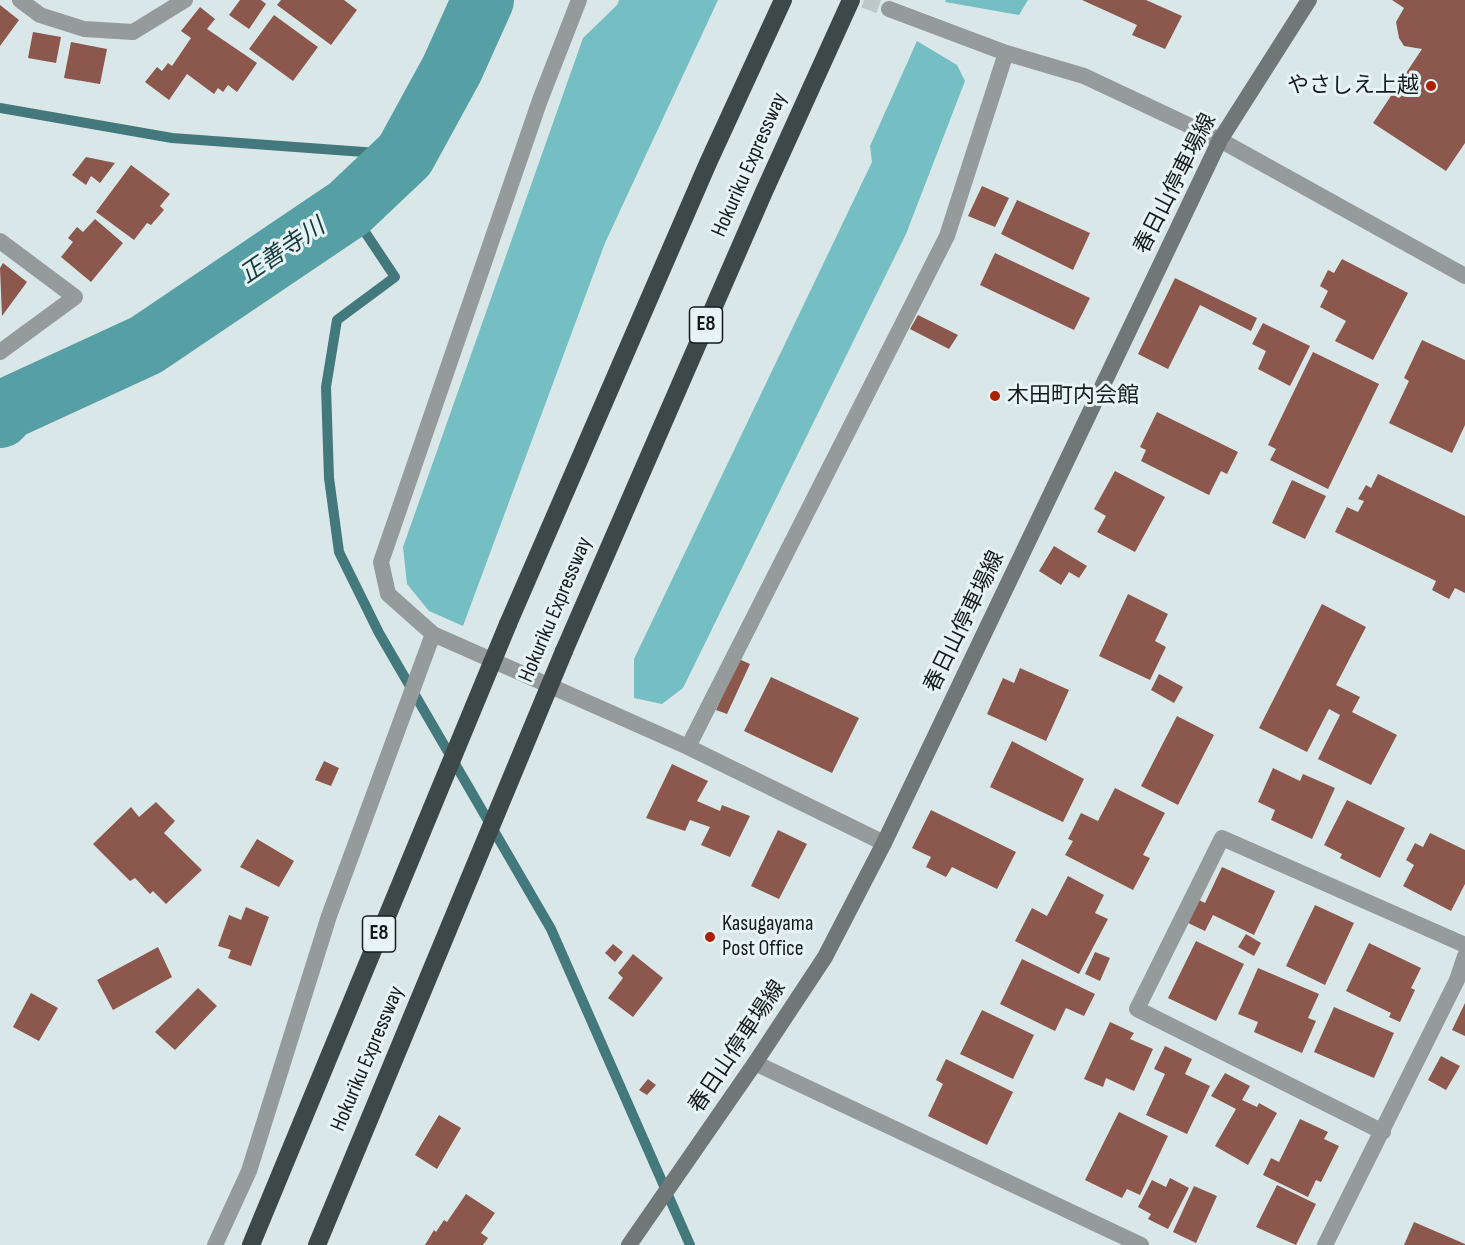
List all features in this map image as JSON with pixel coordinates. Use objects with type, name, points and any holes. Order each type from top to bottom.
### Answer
[{"type":"highway","name":"Hokuriku Expressway","points":[[251,1245],[508,624],[708,163],[783,0]]},
{"type":"highway","name":"Hokuriku Expressway","points":[[317,1245],[564,651],[763,194],[851,0]]},
{"type":"main road","name":"春日山停車場線","points":[[629,1245],[825,957],[884,843],[1220,140],[1309,0]]},
{"type":"street","points":[[20,0],[40,15],[84,29],[133,32],[185,0]]},
{"type":"street","points":[[579,0],[540,100],[381,562],[388,594],[433,634],[688,747],[884,843]]},
{"type":"street","points":[[889,9],[1006,53],[1084,76],[1220,140],[1465,276]]},
{"type":"street","points":[[688,747],[947,236],[1006,53]]},
{"type":"street","points":[[0,242],[75,297],[0,352]]},
{"type":"street","points":[[215,1245],[249,1171],[329,916],[433,634]]},
{"type":"street","points":[[1383,1132],[1137,1009],[1222,838],[1465,945]]},
{"type":"street","points":[[1325,1245],[1461,981],[1465,956]]},
{"type":"street","points":[[755,1063],[1141,1245]]},
{"type":"shaded area","points":[[619,0],[718,0],[605,243],[463,626],[429,611],[407,584],[403,547],[583,38],[617,5]]},
{"type":"shaded area","points":[[946,0],[1028,0],[1019,15],[945,2]]},
{"type":"shaded area","points":[[917,41],[957,65],[965,81],[906,234],[683,688],[662,704],[634,698],[634,659],[872,162],[870,146]]},
{"type":"building","points":[[240,0],[261,0],[266,4],[249,29],[229,15]]},
{"type":"building","points":[[281,0],[344,0],[357,10],[331,45],[277,5]]},
{"type":"building","points":[[1082,0],[1146,0],[1182,16],[1165,49],[1132,35],[1137,25]]},
{"type":"building","name":"やさしえ上越","points":[[1392,0],[1465,0],[1465,143],[1446,171],[1373,123],[1422,49],[1404,46],[1399,38],[1396,22],[1404,8]]},
{"type":"building","points":[[0,5],[19,20],[0,46]]},
{"type":"building","points":[[200,7],[215,19],[207,29],[257,63],[237,92],[228,85],[223,92],[218,88],[214,94],[187,74],[169,100],[145,82],[157,67],[162,71],[168,63],[172,66],[191,38],[181,31]]},
{"type":"building","points":[[274,15],[318,47],[293,81],[249,49]]},
{"type":"building","points":[[33,32],[61,37],[56,63],[28,58]]},
{"type":"building","points":[[71,42],[107,49],[100,84],[64,78]]},
{"type":"building","points":[[86,157],[115,163],[100,183],[91,176],[86,185],[72,175]]},
{"type":"building","points":[[131,165],[170,194],[160,206],[164,210],[151,225],[147,223],[134,240],[96,212]]},
{"type":"building","points":[[982,186],[1009,198],[995,227],[968,216]]},
{"type":"building","points":[[1017,200],[1090,233],[1073,270],[1001,234]]},
{"type":"building","points":[[95,219],[123,243],[91,282],[61,257],[73,242],[68,238],[77,227],[83,232]]},
{"type":"building","points":[[995,253],[1090,298],[1074,330],[980,285]]},
{"type":"building","points":[[1342,259],[1408,293],[1373,360],[1335,341],[1346,321],[1320,307],[1328,291],[1320,286],[1328,270],[1334,273]]},
{"type":"building","points":[[3,263],[27,282],[2,316],[0,268]]},
{"type":"building","points":[[1175,278],[1257,318],[1251,331],[1200,305],[1168,369],[1138,354]]},
{"type":"building","points":[[918,315],[958,335],[949,349],[910,329]]},
{"type":"building","points":[[1263,323],[1310,346],[1290,386],[1258,369],[1266,351],[1252,344]]},
{"type":"building","points":[[1422,340],[1465,360],[1465,425],[1452,453],[1389,423],[1409,381],[1404,378]]},
{"type":"building","points":[[1313,352],[1379,384],[1328,489],[1270,460],[1276,449],[1268,445]]},
{"type":"building","points":[[1157,412],[1238,452],[1227,474],[1221,471],[1209,495],[1141,461],[1146,450],[1140,447]]},
{"type":"building","points":[[1115,471],[1165,497],[1135,552],[1097,532],[1106,516],[1094,509]]},
{"type":"building","points":[[1378,474],[1465,516],[1465,593],[1455,588],[1449,599],[1432,590],[1436,581],[1335,532],[1347,507],[1358,512],[1364,501],[1358,499],[1366,485],[1371,488]]},
{"type":"building","points":[[1292,480],[1326,496],[1305,539],[1272,523]]},
{"type":"building","points":[[1054,546],[1087,566],[1079,578],[1069,572],[1061,585],[1039,571]]},
{"type":"building","points":[[1128,594],[1168,614],[1155,641],[1166,647],[1150,680],[1099,656]]},
{"type":"building","points":[[1322,604],[1366,627],[1336,685],[1360,697],[1352,712],[1397,735],[1371,785],[1318,759],[1340,715],[1329,709],[1307,752],[1259,728]]},
{"type":"building","points":[[739,659],[750,664],[727,714],[716,710]]},
{"type":"building","points":[[1020,668],[1069,690],[1046,741],[987,714],[1003,678],[1014,683]]},
{"type":"building","points":[[1159,674],[1183,687],[1174,703],[1151,690]]},
{"type":"building","points":[[771,677],[859,718],[832,773],[744,731]]},
{"type":"building","points":[[1177,716],[1214,735],[1178,805],[1141,786]]},
{"type":"building","points":[[1012,741],[1084,779],[1063,822],[990,787]]},
{"type":"building","points":[[324,761],[339,768],[331,786],[315,780]]},
{"type":"building","points":[[672,764],[708,781],[697,801],[720,811],[722,805],[750,816],[730,857],[701,845],[710,827],[690,820],[685,831],[646,818]]},
{"type":"building","points":[[1273,768],[1300,781],[1303,774],[1335,788],[1312,839],[1271,820],[1275,810],[1258,802]]},
{"type":"building","points":[[1115,788],[1165,813],[1143,855],[1150,858],[1133,890],[1065,855],[1073,841],[1068,839],[1081,813],[1098,821]]},
{"type":"building","points":[[1347,800],[1405,828],[1380,878],[1340,858],[1342,854],[1324,845]]},
{"type":"building","points":[[156,802],[175,821],[164,833],[202,870],[166,904],[153,891],[150,894],[135,878],[130,881],[93,844],[131,807],[139,817]]},
{"type":"building","points":[[931,810],[1016,852],[997,889],[952,867],[946,877],[926,867],[931,857],[912,848]]},
{"type":"building","points":[[778,830],[807,844],[779,899],[751,886]]},
{"type":"building","points":[[1430,833],[1465,850],[1465,884],[1451,911],[1403,886],[1414,865],[1406,860],[1415,843],[1423,847]]},
{"type":"building","points":[[257,839],[294,861],[279,887],[240,867]]},
{"type":"building","points":[[1222,867],[1275,891],[1254,935],[1213,915],[1205,931],[1184,921],[1195,898],[1205,903]]},
{"type":"building","points":[[1068,876],[1104,895],[1095,913],[1108,919],[1079,974],[1015,941],[1032,908],[1047,916]]},
{"type":"building","points":[[1315,905],[1354,923],[1325,985],[1286,966]]},
{"type":"building","points":[[246,907],[269,917],[251,966],[228,958],[231,950],[218,946],[229,915],[241,920]]},
{"type":"building","points":[[1246,934],[1261,943],[1254,956],[1238,947]]},
{"type":"building","points":[[1196,941],[1244,964],[1216,1021],[1168,998]]},
{"type":"building","points":[[1369,943],[1421,968],[1411,988],[1415,990],[1400,1022],[1389,1017],[1391,1013],[1346,991]]},
{"type":"building","points":[[613,944],[623,952],[615,962],[605,953]]},
{"type":"building","points":[[158,947],[172,977],[113,1010],[97,980]]},
{"type":"building","points":[[1095,952],[1110,958],[1100,981],[1085,974]]},
{"type":"building","points":[[633,954],[663,978],[633,1017],[608,998],[623,978],[618,973]]},
{"type":"building","points":[[1022,959],[1095,994],[1084,1016],[1066,1008],[1055,1031],[1000,1004]]},
{"type":"building","points":[[1258,968],[1319,994],[1308,1018],[1316,1021],[1302,1053],[1254,1032],[1258,1022],[1238,1014]]},
{"type":"building","points":[[198,988],[217,1006],[175,1050],[155,1032]]},
{"type":"building","points":[[31,993],[58,1008],[39,1041],[13,1027]]},
{"type":"building","points":[[1465,1003],[1465,1036],[1452,1030]]},
{"type":"building","points":[[1334,1007],[1394,1033],[1374,1078],[1314,1052]]},
{"type":"building","points":[[982,1010],[1034,1035],[1013,1079],[960,1054]]},
{"type":"building","points":[[1110,1022],[1134,1033],[1130,1039],[1153,1049],[1134,1091],[1106,1078],[1103,1087],[1084,1079]]},
{"type":"building","points":[[1165,1046],[1192,1059],[1185,1074],[1210,1086],[1187,1134],[1146,1115],[1165,1074],[1154,1069]]},
{"type":"building","points":[[1441,1056],[1460,1066],[1446,1090],[1428,1080]]},
{"type":"building","points":[[946,1059],[1013,1092],[987,1145],[928,1116],[943,1084],[936,1080]]},
{"type":"building","points":[[1225,1073],[1250,1086],[1242,1100],[1257,1107],[1259,1103],[1277,1113],[1248,1165],[1215,1146],[1236,1109],[1211,1096]]},
{"type":"building","points":[[648,1079],[656,1085],[647,1095],[639,1090]]},
{"type":"building","points":[[1119,1112],[1168,1136],[1140,1195],[1127,1189],[1122,1198],[1085,1180]]},
{"type":"building","points":[[439,1115],[461,1128],[437,1169],[415,1155]]},
{"type":"building","points":[[1300,1119],[1328,1132],[1324,1139],[1339,1146],[1321,1182],[1316,1180],[1308,1197],[1263,1175],[1271,1158],[1279,1162]]},
{"type":"building","points":[[1170,1178],[1189,1188],[1168,1229],[1148,1219],[1151,1214],[1138,1207],[1152,1180],[1166,1187]]},
{"type":"building","points":[[1277,1185],[1316,1204],[1296,1245],[1256,1227]]},
{"type":"building","points":[[1194,1186],[1217,1196],[1196,1243],[1173,1232]]},
{"type":"building","points":[[466,1194],[495,1213],[481,1233],[488,1238],[483,1245],[425,1245],[434,1230],[436,1232],[444,1220],[447,1222]]},
{"type":"building","points":[[1414,1222],[1465,1244],[1465,1245],[1404,1245]]},
{"type":"waterway","name":"正善寺川","points":[[0,417],[7,409],[146,345],[349,208],[405,155],[452,69],[483,0]]},
{"type":"waterway","points":[[0,108],[172,138],[405,155]]},
{"type":"waterway","points":[[349,208],[395,277],[337,320],[326,387],[329,478],[339,552],[379,633],[551,929],[690,1245]]},
{"type":"tunnel","points":[[864,0],[889,9]]},
{"type":"place","name":"やさしえ上越","points":[[1431,86]]},
{"type":"place","name":"木田町内会館","points":[[995,396]]},
{"type":"place","name":"Kasugayama Post Office","points":[[710,937]]}]
